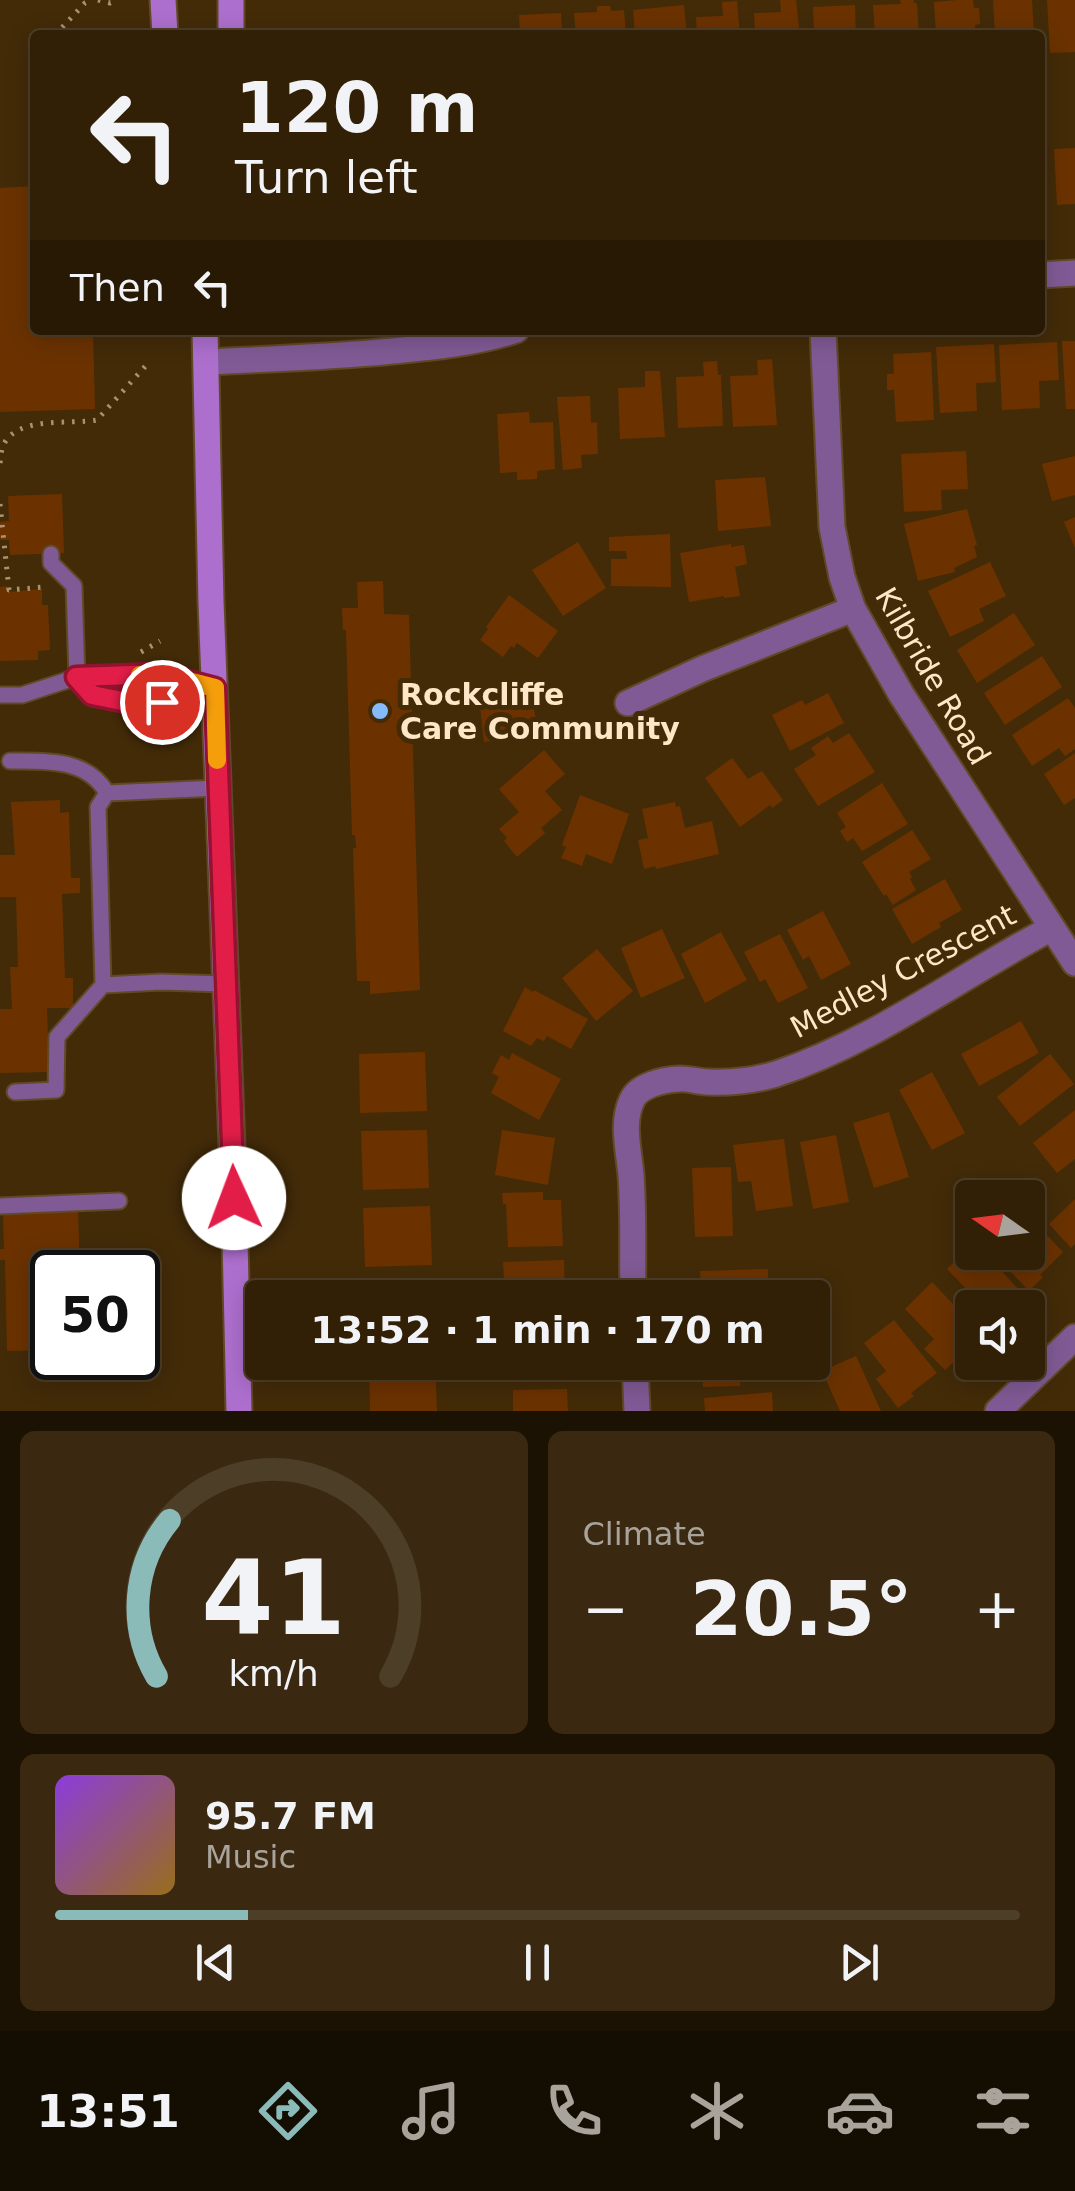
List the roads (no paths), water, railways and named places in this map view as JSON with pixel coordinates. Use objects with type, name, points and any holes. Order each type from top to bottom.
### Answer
[{"type":"main road","points":[[164,0],[165,30]]},
{"type":"main road","points":[[231,30],[232,0]]},
{"type":"main road","points":[[204,335],[239,1411]]},
{"type":"street","points":[[1045,275],[1075,273]]},
{"type":"street","points":[[206,362],[329,358],[439,347],[501,335]]},
{"type":"street","name":"Kilbride Road","points":[[823,335],[832,527],[853,609],[901,694],[1075,962]]},
{"type":"street","points":[[628,703],[702,668],[853,609]]},
{"type":"street","name":"Medley Crescent","points":[[633,1280],[626,1120],[633,1096],[652,1084],[680,1078],[708,1082],[738,1080],[771,1076],[806,1063],[871,1033],[1052,928]]},
{"type":"street","points":[[998,1411],[1075,1337]]},
{"type":"street","points":[[636,1380],[637,1411]]},
{"type":"lane","points":[[51,554],[51,563],[74,586],[76,677],[92,695],[132,703],[162,702],[215,688]]},
{"type":"lane","points":[[0,696],[22,694],[76,677],[161,674],[215,688]]},
{"type":"lane","points":[[10,760],[75,766],[99,780],[106,793]]},
{"type":"lane","points":[[106,793],[218,788]]},
{"type":"lane","points":[[16,1092],[56,1090],[57,1037],[103,985],[98,806],[106,793]]},
{"type":"lane","points":[[103,985],[225,984]]},
{"type":"lane","points":[[0,1206],[119,1201]]},
{"type":"place","name":"Rockcliffe Care Community","points":[[380,711]]}]
